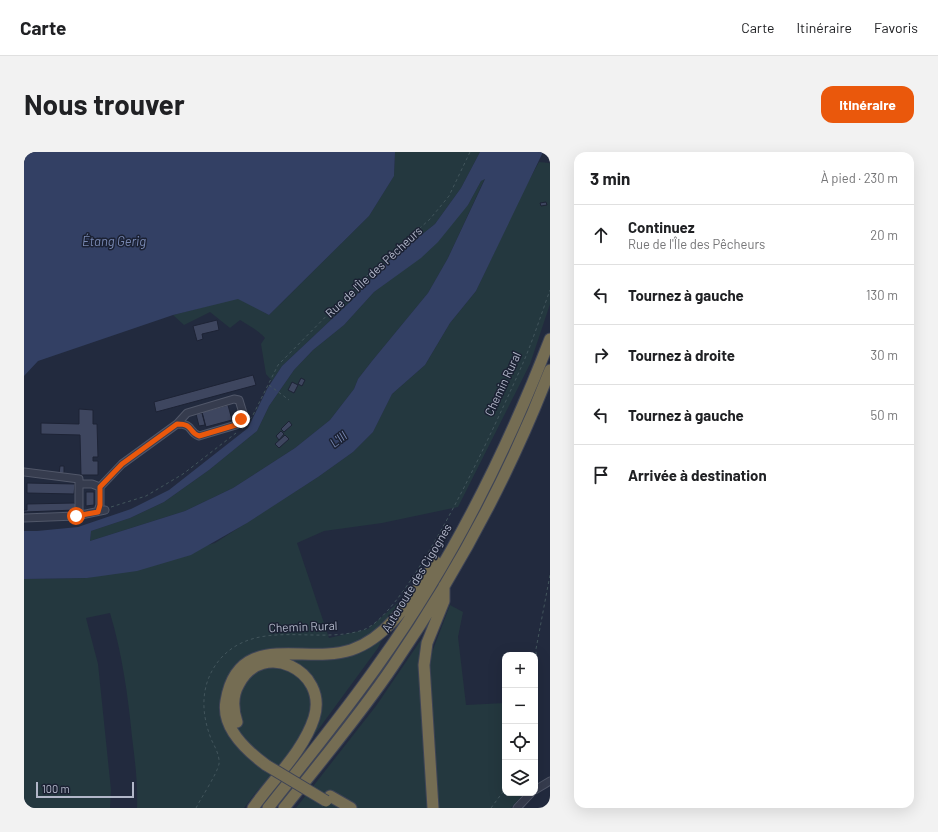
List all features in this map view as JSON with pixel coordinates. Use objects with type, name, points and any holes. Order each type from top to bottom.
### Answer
[{"type":"highway","name":"Autoroute des Cigognes","points":[[268,808],[348,706],[381,661],[418,605],[450,552],[477,503],[507,441],[550,339]]},
{"type":"highway","points":[[284,808],[388,673],[444,586],[488,509],[518,448],[550,370]]},
{"type":"highway","points":[[351,808],[328,798],[268,763],[242,743],[229,724],[225,705],[228,689],[235,674],[247,663],[264,655],[277,653],[329,654],[351,650],[375,638],[398,615],[436,561],[450,552]]},
{"type":"highway","points":[[433,808],[424,665],[427,644],[444,601],[444,586]]},
{"type":"highway","points":[[253,808],[299,748],[309,731],[314,716],[316,699],[312,685],[305,675],[280,663],[267,662],[252,667],[243,676],[236,689],[234,715],[238,728],[268,763]]},
{"type":"highway","points":[[328,798],[338,808]]},
{"type":"street","points":[[24,518],[79,516],[101,510],[100,487],[122,464],[177,424],[187,412],[239,400],[243,413],[236,425],[199,436],[195,435],[190,427],[185,424],[177,424]]},
{"type":"street","points":[[24,472],[79,478],[79,516]]},
{"type":"street","points":[[79,484],[92,484],[100,487]]},
{"type":"street","points":[[538,788],[550,781]]},
{"type":"street","points":[[517,808],[528,796]]},
{"type":"path","name":"Rue de l'Île des Pêcheurs","points":[[101,510],[146,496],[183,474],[245,427],[278,365],[356,286],[430,219],[449,196],[470,152]]},
{"type":"path","name":"Chemin Rural","points":[[196,808],[219,764],[217,751],[205,725],[203,712],[203,699],[206,684],[214,669],[231,650],[243,642],[257,638],[286,634],[335,636],[364,629],[379,620],[399,598],[451,512],[523,362],[550,290]]},
{"type":"path","points":[[268,384],[282,393],[289,400]]},
{"type":"path","points":[[537,760],[536,649],[550,575]]},
{"type":"path","points":[[491,808],[502,793]]},
{"type":"shaded area","points":[[395,152],[480,152],[461,188],[435,224],[384,265],[351,301],[282,366],[272,381],[266,374],[261,344],[265,338],[253,328],[240,320],[230,328],[210,312],[184,325],[173,315],[238,298],[269,315],[369,216],[394,176]]},
{"type":"shaded area","points":[[539,162],[550,163],[550,304],[530,364],[458,507],[382,523],[324,531],[297,543],[329,638],[368,629],[401,600],[378,648],[315,734],[257,791],[244,808],[137,808],[136,772],[129,706],[121,659],[110,613],[86,618],[98,664],[111,790],[110,808],[24,808],[24,579],[87,578],[215,543],[318,477],[353,452],[373,432],[392,394],[425,365],[450,323],[476,291],[521,195]]},
{"type":"shaded area","points":[[485,178],[448,258],[428,293],[358,379],[354,389],[330,420],[295,448],[233,488],[185,511],[90,541],[91,531],[130,518],[164,502],[209,470],[257,431],[269,406],[294,370],[313,350],[344,325],[374,292],[394,277],[468,205],[481,181]]},
{"type":"shaded area","points":[[450,605],[463,612],[458,637],[466,705],[502,703],[502,796],[521,796],[511,808],[437,808],[429,660]]},
{"type":"shaded area","points":[[427,631],[428,808],[296,808],[376,706]]},
{"type":"water","name":"Étang Gerig","points":[[24,152],[395,152],[394,176],[369,216],[269,315],[238,299],[173,315],[38,361],[24,376]]},
{"type":"water","name":"L'Ill","points":[[480,152],[543,152],[476,291],[450,323],[425,365],[392,394],[373,432],[353,452],[318,477],[247,523],[191,555],[137,571],[87,578],[24,579],[24,531],[78,527],[131,509],[169,490],[248,428],[267,389],[282,366],[351,301],[384,265],[435,224],[461,188]],"holes":[[[485,179],[448,258],[428,293],[358,379],[354,389],[330,420],[295,448],[233,488],[185,511],[90,541],[91,531],[130,518],[164,502],[209,470],[257,431],[269,406],[294,370],[313,350],[344,325],[374,292],[421,258],[438,242],[468,205],[481,181]]]},
{"type":"building","points":[[546,202],[547,205],[541,206],[540,203]]},
{"type":"building","points":[[217,320],[219,330],[202,334],[203,339],[197,341],[193,326]]},
{"type":"building","points":[[253,375],[256,385],[156,412],[154,402]]},
{"type":"building","points":[[301,378],[305,380],[302,386],[298,384]]},
{"type":"building","points":[[292,382],[298,385],[294,393],[288,390]]},
{"type":"building","points":[[228,405],[232,420],[206,427],[202,412]]},
{"type":"building","points":[[79,409],[93,410],[93,424],[97,424],[98,457],[93,457],[93,461],[98,461],[98,475],[81,475],[80,435],[41,434],[41,423],[79,424]]},
{"type":"building","points":[[202,413],[205,425],[199,426],[196,414]]},
{"type":"building","points":[[289,421],[292,425],[284,432],[281,429]]},
{"type":"building","points":[[281,431],[284,434],[279,440],[276,436]]},
{"type":"building","points":[[285,435],[289,439],[279,448],[275,444]]},
{"type":"building","points":[[60,466],[64,466],[64,473],[59,474]]},
{"type":"building","points":[[27,483],[75,484],[74,494],[27,493]]},
{"type":"building","points":[[86,492],[94,492],[94,505],[86,506]]},
{"type":"building","points":[[27,504],[76,504],[75,510],[25,512],[24,514],[24,510],[27,510]]},
{"type":"route","points":[[76,516],[98,512],[100,505],[100,487],[122,464],[177,424],[185,424],[190,427],[195,435],[199,436],[236,425],[241,419]]}]
